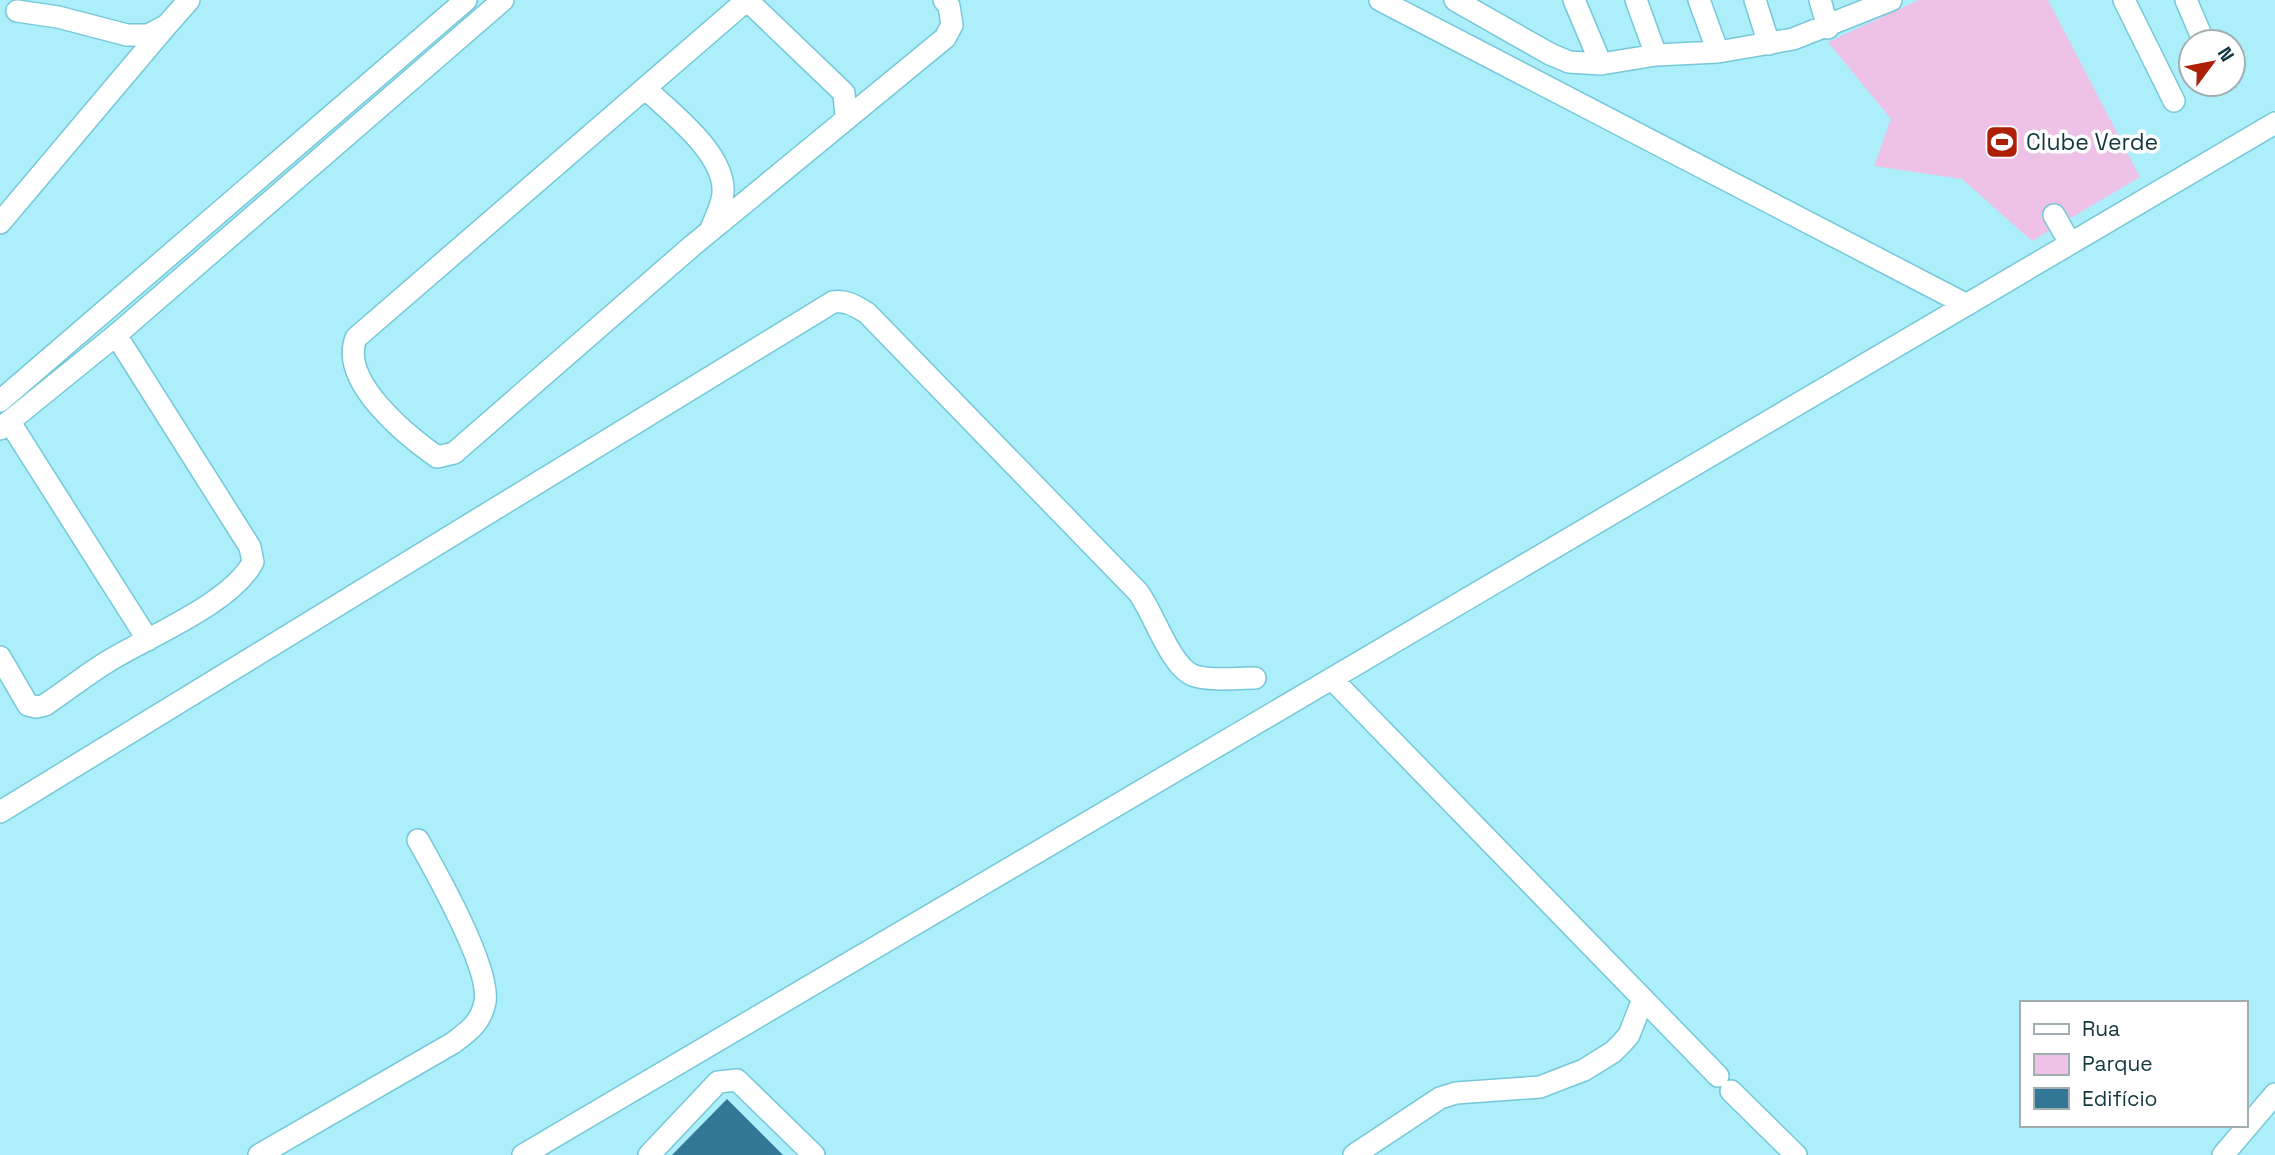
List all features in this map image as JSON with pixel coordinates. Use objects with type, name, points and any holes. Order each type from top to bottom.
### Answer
[{"type":"street","points":[[0,223],[189,0]]},
{"type":"street","points":[[0,401],[467,0]]},
{"type":"street","points":[[148,640],[4,425],[116,335],[503,0]]},
{"type":"street","points":[[846,117],[844,93],[747,0],[356,338],[352,350],[353,365],[367,390],[406,435],[437,457],[454,453],[710,230],[945,37],[952,25],[949,6],[944,0]]},
{"type":"street","points":[[1380,0],[1967,305]]},
{"type":"street","points":[[1455,0],[1550,54],[1569,62],[1601,64],[1656,55],[1718,52],[1769,44],[1828,28],[1891,0]]},
{"type":"street","points":[[1574,0],[1601,64]]},
{"type":"street","points":[[1636,0],[1656,55]]},
{"type":"street","points":[[1699,0],[1718,52]]},
{"type":"street","points":[[1755,0],[1769,44]]},
{"type":"street","points":[[1820,0],[1828,28]]},
{"type":"street","points":[[2124,0],[2174,101]]},
{"type":"street","points":[[2186,0],[2198,28]]},
{"type":"street","points":[[15,10],[58,17],[127,35],[148,35],[167,25]]},
{"type":"street","points":[[645,88],[701,141],[720,172],[723,193],[710,230]]},
{"type":"street","points":[[523,1155],[2275,123]]},
{"type":"street","points":[[2054,215],[2070,243]]},
{"type":"street","points":[[0,811],[833,302],[841,301],[852,303],[867,313],[1138,592],[1155,617],[1176,661],[1185,671],[1196,676],[1255,678]]},
{"type":"street","points":[[0,657],[28,705],[45,705],[110,660],[148,640],[218,596],[245,576],[253,562],[250,547],[116,335]]},
{"type":"street","points":[[1332,679],[1796,1155]]},
{"type":"street","points":[[259,1155],[453,1043],[480,1020],[486,987],[454,909],[418,840]]},
{"type":"street","points":[[1354,1155],[1440,1098],[1456,1093],[1540,1087],[1599,1062],[1629,1035],[1643,999]]},
{"type":"street","points":[[649,1155],[718,1082],[728,1079],[737,1080],[814,1155]]},
{"type":"street","points":[[2247,1127],[2275,1094]]},
{"type":"street","points":[[2223,1155],[2247,1127]]},
{"type":"green space","name":"Clube Verde","points":[[1919,0],[2048,0],[2140,177],[2032,241],[1962,179],[1874,166],[1891,119],[1828,42]]},
{"type":"building","points":[[727,1099],[783,1155],[672,1155]]},
{"type":"place","name":"Clube Verde","points":[[2002,142]]}]
